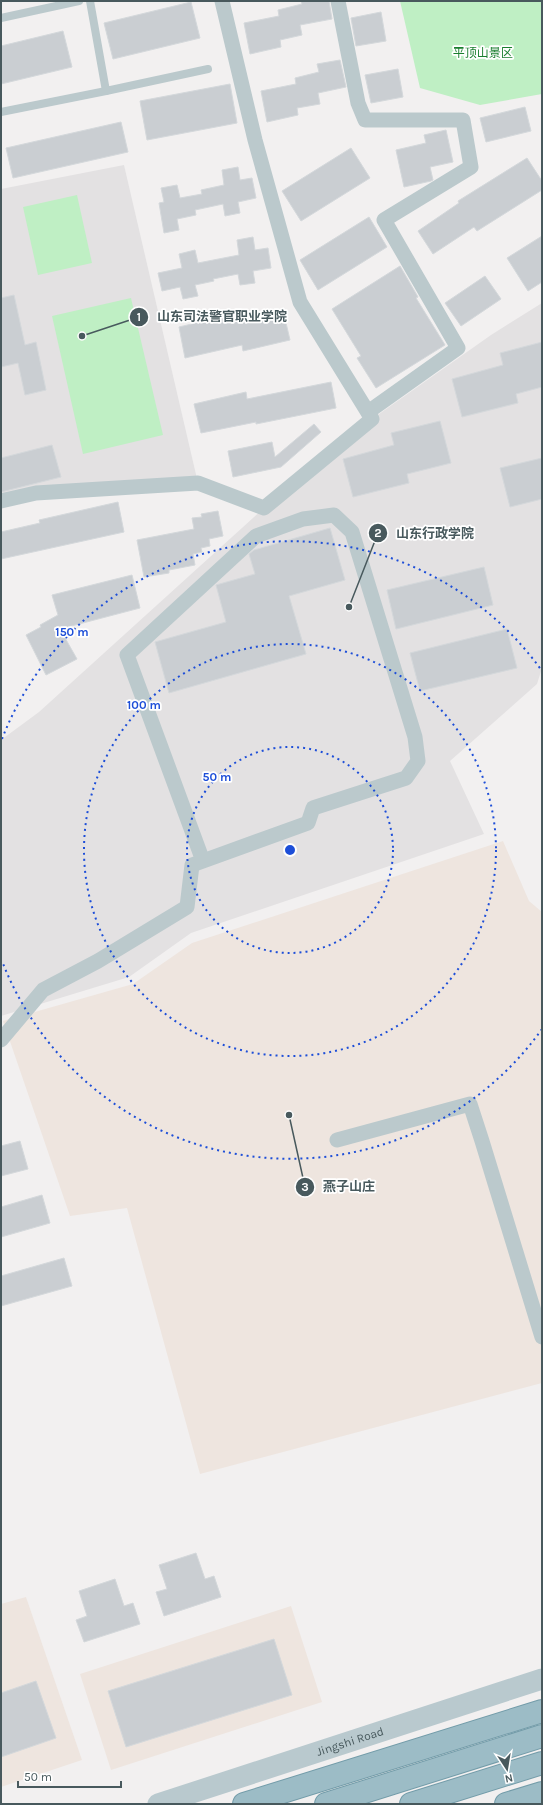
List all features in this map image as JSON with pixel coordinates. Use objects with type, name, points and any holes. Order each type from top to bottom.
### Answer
[{"type":"highway","points":[[244,1804],[542,1711]]},
{"type":"highway","points":[[326,1804],[542,1736]]},
{"type":"highway","points":[[411,1804],[542,1763]]},
{"type":"highway","points":[[506,1804],[542,1793]]},
{"type":"main road","name":"Jingshi Road","points":[[158,1804],[542,1679]]},
{"type":"street","points":[[1,501],[36,492],[198,483],[264,508],[372,419],[300,302],[255,140],[222,1]]},
{"type":"street","points":[[338,1],[358,103],[365,120],[463,120],[471,167],[384,220],[458,348],[368,412]]},
{"type":"street","points":[[1,1040],[43,990],[98,961],[187,906],[192,865],[308,823],[313,808],[406,778],[418,760],[415,737],[352,532],[334,515],[303,520],[256,536],[127,655],[203,861]]},
{"type":"street","points":[[338,1140],[470,1104],[542,1337]]},
{"type":"lane","points":[[1,18],[79,1]]},
{"type":"lane","points":[[90,1],[106,91]]},
{"type":"lane","points":[[1,112],[208,69]]},
{"type":"shaded area","points":[[124,165],[198,483],[1,501],[1,189]]},
{"type":"shaded area","points":[[542,303],[542,668],[537,684],[450,761],[484,834],[191,933],[129,977],[1,1016],[1,740],[39,712],[264,508],[372,419],[491,335]]},
{"type":"shaded area","points":[[503,841],[529,901],[542,912],[542,1383],[200,1474],[127,1208],[70,1216],[3,1021],[133,984],[192,943]]},
{"type":"shaded area","points":[[26,1597],[82,1760],[1,1787],[1,1604]]},
{"type":"shaded area","points":[[291,1606],[322,1702],[111,1770],[80,1674]]},
{"type":"green space","name":"平顶山景区","points":[[400,1],[542,1],[542,94],[480,105],[420,88]]},
{"type":"green space","points":[[77,195],[92,263],[38,275],[23,207]]},
{"type":"green space","points":[[131,298],[163,435],[83,454],[52,316]]},
{"type":"building","points":[[301,1],[329,1],[332,19],[300,25],[302,35],[280,40],[281,47],[250,54],[244,23],[279,16],[278,10],[302,4]]},
{"type":"building","points":[[191,2],[200,38],[113,59],[104,23]]},
{"type":"building","points":[[381,12],[386,41],[356,46],[351,18]]},
{"type":"building","points":[[63,31],[72,67],[1,84],[1,46]]},
{"type":"building","points":[[340,60],[346,87],[318,93],[320,104],[297,108],[298,115],[267,122],[261,91],[296,84],[295,78],[319,72],[317,64]]},
{"type":"building","points":[[398,69],[403,97],[371,103],[365,75]]},
{"type":"building","points":[[230,84],[237,123],[147,140],[140,101]]},
{"type":"building","points":[[525,107],[531,131],[486,142],[480,118]]},
{"type":"building","points":[[121,122],[128,152],[13,178],[6,148]]},
{"type":"building","points":[[446,130],[453,162],[430,167],[433,180],[404,187],[396,150],[426,143],[424,135]]},
{"type":"building","points":[[351,148],[370,178],[301,221],[282,191]]},
{"type":"building","points":[[527,158],[542,181],[542,190],[477,231],[474,227],[433,254],[418,231],[459,203],[458,201]]},
{"type":"building","points":[[238,167],[240,180],[252,178],[256,198],[238,202],[240,213],[225,216],[223,204],[195,210],[196,215],[177,219],[179,230],[164,233],[159,203],[164,202],[161,188],[177,185],[180,198],[202,194],[201,190],[224,185],[222,170]]},
{"type":"building","points":[[369,217],[387,247],[318,290],[300,260]]},
{"type":"building","points":[[542,236],[542,282],[528,291],[507,258]]},
{"type":"building","points":[[253,237],[255,250],[268,248],[271,268],[253,271],[255,283],[240,285],[238,274],[213,279],[214,281],[195,285],[198,296],[183,299],[180,287],[162,291],[158,273],[182,268],[179,254],[195,250],[198,263],[239,255],[237,240]]},
{"type":"building","points":[[400,266],[418,297],[416,298],[445,345],[376,388],[357,358],[361,356],[332,309]]},
{"type":"building","points":[[485,276],[501,299],[461,326],[445,303]]},
{"type":"building","points":[[14,295],[25,345],[36,342],[46,390],[25,395],[18,363],[1,367],[1,298]]},
{"type":"building","points":[[283,310],[290,340],[243,351],[242,345],[185,358],[179,327],[225,316],[226,322]]},
{"type":"building","points":[[542,342],[542,387],[516,394],[518,403],[462,417],[452,379],[503,365],[500,353]]},
{"type":"building","points":[[331,382],[336,408],[201,433],[194,404],[246,392],[247,399]]},
{"type":"building","points":[[440,421],[451,463],[407,474],[409,483],[353,497],[343,459],[394,445],[391,433]]},
{"type":"building","points":[[314,424],[321,432],[281,467],[233,477],[228,451],[272,442],[275,457]]},
{"type":"building","points":[[52,445],[61,477],[1,492],[1,458]]},
{"type":"building","points":[[542,458],[542,499],[510,507],[500,468]]},
{"type":"building","points":[[118,502],[124,532],[1,559],[1,532],[40,523],[39,520]]},
{"type":"building","points":[[218,511],[223,536],[209,539],[210,546],[201,548],[202,552],[193,554],[195,565],[169,570],[169,573],[144,577],[137,540],[194,529],[192,518],[202,517],[201,514]]},
{"type":"building","points":[[330,528],[345,580],[289,596],[306,654],[169,693],[155,642],[226,622],[216,585],[255,574],[249,554],[254,550]]},
{"type":"building","points":[[484,567],[493,605],[396,629],[387,590]]},
{"type":"building","points":[[132,575],[140,608],[60,629],[77,659],[46,675],[26,635],[58,615],[52,595]]},
{"type":"building","points":[[507,629],[517,668],[420,691],[410,653]]},
{"type":"building","points":[[20,1141],[28,1169],[1,1176],[1,1146]]},
{"type":"building","points":[[42,1195],[50,1223],[1,1237],[1,1207]]},
{"type":"building","points":[[64,1258],[72,1286],[1,1306],[1,1276]]},
{"type":"building","points":[[196,1553],[205,1579],[214,1576],[221,1597],[164,1616],[156,1592],[167,1589],[159,1565]]},
{"type":"building","points":[[115,1579],[124,1606],[133,1603],[140,1624],[84,1642],[76,1620],[87,1616],[79,1591]]},
{"type":"building","points":[[274,1639],[292,1695],[126,1747],[108,1691]]},
{"type":"building","points":[[36,1681],[56,1738],[1,1757],[1,1693]]},
{"type":"place","name":"山东司法警官职业学院","points":[[82,336]]},
{"type":"place","name":"山东行政学院","points":[[349,607]]},
{"type":"place","name":"燕子山庄","points":[[289,1115]]}]
